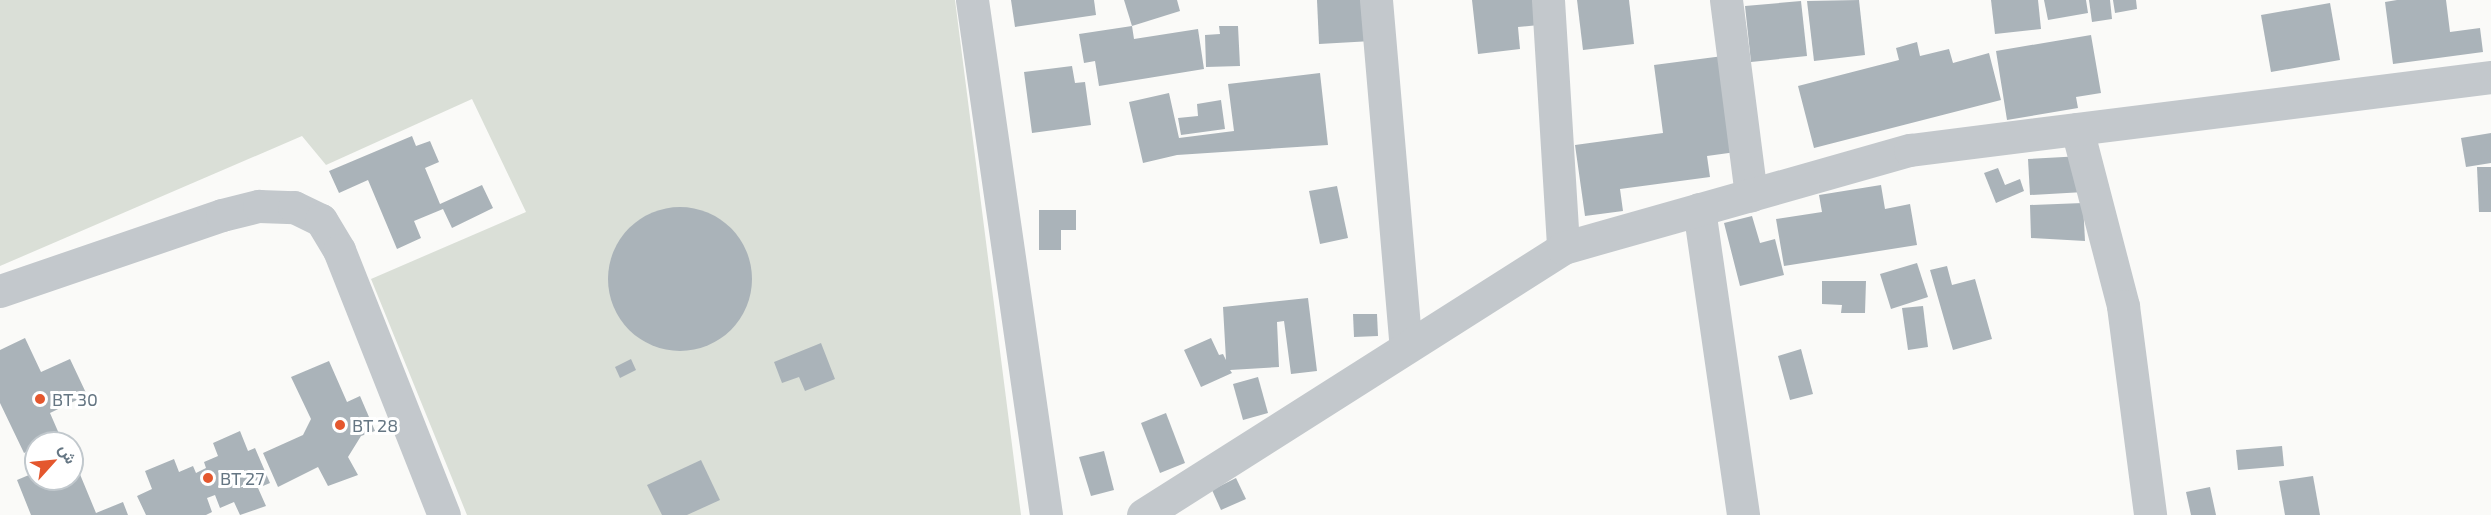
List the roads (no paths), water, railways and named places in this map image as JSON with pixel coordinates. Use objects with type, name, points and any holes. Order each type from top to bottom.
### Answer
[{"type":"street","points":[[972,0],[1046,515]]},
{"type":"street","points":[[1376,0],[1406,347]]},
{"type":"street","points":[[1548,0],[1563,248]]},
{"type":"street","points":[[1726,0],[1752,195]]},
{"type":"street","points":[[1143,515],[1563,248],[1910,150],[2491,77]]},
{"type":"street","points":[[2077,129],[2123,306],[2150,515]]},
{"type":"street","points":[[0,291],[222,215],[259,206],[294,207],[321,220],[339,250],[432,511]]},
{"type":"street","points":[[1700,209],[1743,515]]},
{"type":"place","name":"BT 30","points":[[40,399]]},
{"type":"place","name":"BT 28","points":[[340,425]]},
{"type":"place","name":"BT 27","points":[[208,478]]}]
